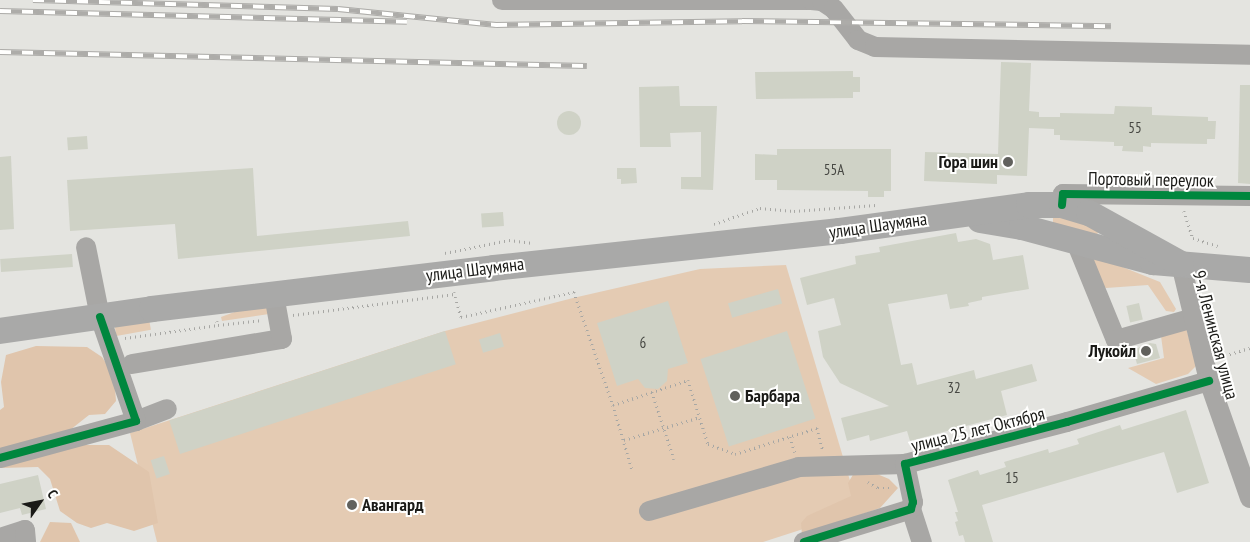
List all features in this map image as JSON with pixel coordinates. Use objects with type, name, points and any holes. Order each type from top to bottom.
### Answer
[{"type":"main road","name":"улица Шаумяна","points":[[0,331],[104,328],[274,295],[450,273],[840,231],[1029,206],[1062,205],[1089,213],[1122,228],[1181,264]]},
{"type":"main road","points":[[1062,205],[1050,212],[1047,223],[1064,238]]},
{"type":"main road","name":"улица Шаумяна","points":[[952,216],[1064,238],[1122,256],[1181,264]]},
{"type":"main road","points":[[1181,264],[1250,270]]},
{"type":"street","points":[[502,0],[811,0],[822,1],[834,9],[858,40],[875,47],[1250,55]]},
{"type":"street","name":"Портовый переулок","points":[[1062,205],[1063,194],[1250,196]]},
{"type":"street","points":[[1064,238],[1116,340],[1194,318]]},
{"type":"street","points":[[86,247],[104,328],[136,421]]},
{"type":"street","name":"9-я Ленинская улица","points":[[1181,264],[1209,381],[1248,487]]},
{"type":"street","points":[[132,364],[282,339],[274,295]]},
{"type":"street","name":"улица 25 лет Октября","points":[[922,542],[911,509],[913,502],[905,464],[1067,422],[1209,381]]},
{"type":"street","points":[[0,458],[136,421],[167,409]]},
{"type":"street","points":[[649,511],[800,467],[905,464]]},
{"type":"street","points":[[804,542],[911,509]]},
{"type":"street","points":[[0,538],[25,530],[26,542]]},
{"type":"path","points":[[1180,196],[1188,229],[1193,238],[1219,246]]},
{"type":"path","points":[[706,226],[760,208],[794,211],[882,205]]},
{"type":"path","points":[[462,247],[509,240],[539,244]]},
{"type":"path","points":[[450,273],[461,317],[574,292],[613,405],[632,469]]},
{"type":"path","points":[[104,328],[218,325]]},
{"type":"path","points":[[1204,361],[1250,348]]},
{"type":"path","points":[[613,405],[688,380],[708,444],[735,454],[816,428],[827,465]]},
{"type":"path","points":[[652,392],[674,459]]},
{"type":"path","points":[[624,440],[700,418]]},
{"type":"shaded area","points":[[1063,214],[1099,231],[1096,236],[1053,223],[1053,217]]},
{"type":"shaded area","points":[[1095,256],[1160,282],[1176,309],[1174,312],[1166,311],[1148,285],[1106,288],[1100,284],[1092,258]]},
{"type":"shaded area","points":[[786,265],[859,511],[763,542],[157,542],[130,433],[445,331],[573,298],[700,269]]},
{"type":"shaded area","points":[[267,306],[269,314],[222,321],[221,317],[248,307]]},
{"type":"shaded area","points":[[149,319],[151,330],[116,336],[115,325]]},
{"type":"shaded area","points":[[1186,327],[1196,366],[1188,374],[1156,384],[1128,368],[1164,358],[1161,336]]},
{"type":"shaded area","points":[[36,346],[87,347],[102,357],[114,375],[116,401],[105,414],[89,415],[70,430],[72,445],[109,445],[149,472],[158,523],[134,531],[107,523],[91,528],[77,523],[60,511],[50,479],[38,467],[0,468],[0,410],[4,407],[1,382],[6,355]]},
{"type":"shaded area","points":[[870,471],[889,479],[898,488],[880,508],[802,535],[801,523],[807,516],[851,496],[848,483],[854,473]]},
{"type":"shaded area","points":[[50,522],[71,523],[80,542],[40,542]]},
{"type":"building","points":[[1001,62],[1031,63],[1029,111],[1039,112],[1039,117],[1060,117],[1060,113],[1114,114],[1115,106],[1152,107],[1152,115],[1208,117],[1208,121],[1216,121],[1215,139],[1207,139],[1207,144],[1151,143],[1151,147],[1143,146],[1143,152],[1122,151],[1123,146],[1114,146],[1114,142],[1060,140],[1060,135],[1054,135],[1054,129],[1029,128],[1027,176],[997,175],[997,184],[924,181],[925,152],[998,154]]},
{"type":"building","points":[[853,71],[853,77],[860,77],[860,92],[853,92],[853,98],[756,99],[755,72]]},
{"type":"building","points":[[1240,85],[1250,85],[1250,184],[1238,183]]},
{"type":"building","points":[[679,86],[680,106],[717,106],[713,190],[681,189],[681,177],[701,177],[701,132],[670,133],[671,147],[640,147],[639,87]]},
{"type":"building","points":[[569,111],[577,115],[581,123],[577,131],[569,135],[561,131],[557,123],[561,115]]},
{"type":"building","points":[[87,136],[88,149],[68,150],[67,137]]},
{"type":"building","points":[[777,149],[891,149],[891,191],[884,191],[884,197],[868,197],[868,191],[777,190],[777,180],[755,180],[755,154],[777,155]]},
{"type":"building","points":[[11,156],[14,229],[0,230],[0,157]]},
{"type":"building","points":[[253,168],[257,236],[408,221],[410,236],[178,259],[175,224],[70,231],[67,180]]},
{"type":"building","points":[[617,168],[636,168],[637,183],[621,184],[621,179],[617,179]]},
{"type":"building","points":[[503,212],[504,226],[482,228],[481,214]]},
{"type":"building","points":[[956,233],[958,242],[976,239],[990,244],[993,260],[1023,255],[1029,289],[982,297],[982,300],[968,303],[969,306],[950,309],[947,294],[888,304],[901,365],[912,363],[917,385],[974,370],[976,379],[1032,364],[1037,381],[1001,391],[1007,415],[910,441],[907,431],[870,441],[869,435],[847,441],[841,418],[889,406],[840,383],[823,357],[818,331],[841,325],[834,298],[807,305],[800,278],[856,264],[855,256],[880,252],[879,247]]},
{"type":"building","points":[[72,254],[73,267],[1,272],[0,259]]},
{"type":"building","points":[[778,289],[782,303],[732,318],[728,303]]},
{"type":"building","points":[[668,301],[688,363],[668,369],[667,381],[658,389],[645,388],[638,379],[617,386],[597,323]]},
{"type":"building","points":[[1139,303],[1143,320],[1130,322],[1126,306]]},
{"type":"building","points":[[445,331],[456,364],[180,454],[169,421]]},
{"type":"building","points":[[787,331],[815,418],[729,447],[700,359]]},
{"type":"building","points":[[500,333],[504,346],[483,353],[479,339]]},
{"type":"building","points":[[1150,343],[1156,344],[1160,358],[1137,364],[1133,350]]},
{"type":"building","points":[[1186,410],[1209,483],[1177,493],[1164,452],[982,505],[993,542],[965,542],[963,535],[959,536],[955,522],[958,521],[955,512],[958,512],[948,480],[978,470],[980,475],[1006,467],[1004,462],[1048,449],[1049,453],[1079,444],[1077,439],[1120,425],[1122,430]]},
{"type":"building","points":[[164,456],[170,474],[157,478],[151,460]]},
{"type":"building","points":[[38,475],[46,509],[22,515],[20,508],[0,513],[0,484]]},
{"type":"railway","points":[[33,0],[338,9],[496,25],[742,21],[1111,26]]},
{"type":"railway","points":[[0,11],[407,22]]},
{"type":"railway","points":[[0,52],[587,66]]},
{"type":"cycle path","points":[[1062,205],[1063,194],[1250,196]]},
{"type":"cycle path","points":[[0,458],[136,421],[100,317]]},
{"type":"cycle path","points":[[804,542],[911,509],[913,502],[905,464],[1067,422],[1209,381]]},
{"type":"place","name":"Гора шин","points":[[1008,162]]},
{"type":"place","name":"Лукойл","points":[[1146,351]]},
{"type":"place","name":"Барбара","points":[[735,396]]},
{"type":"place","name":"Авангард","points":[[352,505]]}]
